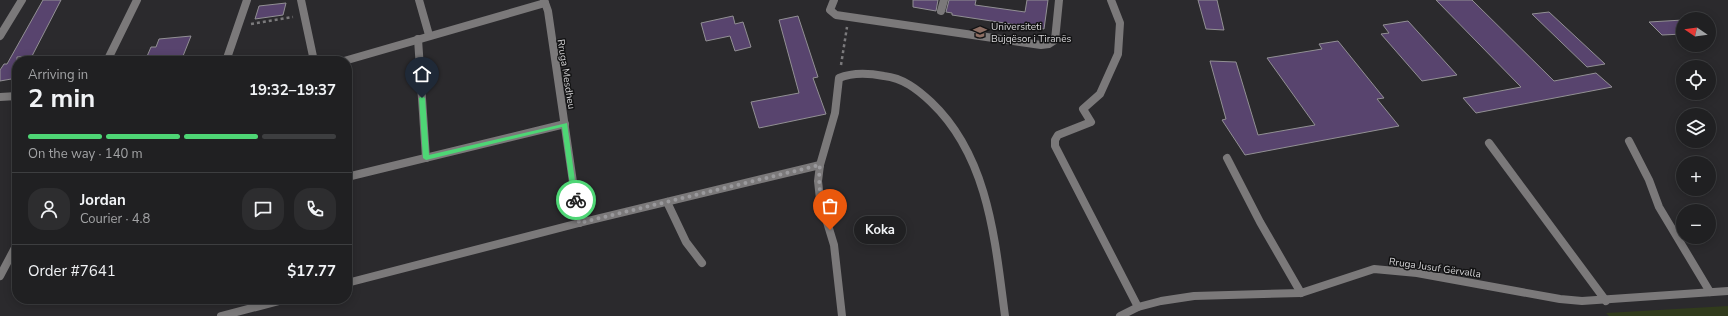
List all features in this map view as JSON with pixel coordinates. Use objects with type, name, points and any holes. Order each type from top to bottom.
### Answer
[{"type":"street","points":[[0,36],[22,0]]},
{"type":"street","points":[[109,56],[137,0]]},
{"type":"street","points":[[228,56],[247,0]]},
{"type":"street","points":[[301,0],[313,56]]},
{"type":"street","points":[[419,0],[429,35]]},
{"type":"street","points":[[834,0],[830,10],[836,15],[1045,44],[1055,40],[1059,0]]},
{"type":"street","points":[[941,11],[944,0]]},
{"type":"street","points":[[1111,0],[1120,23],[1118,54],[1100,94],[1083,109],[1091,122],[1058,136],[1055,140],[1055,146],[1138,307]]},
{"type":"street","points":[[352,59],[544,2]]},
{"type":"street","name":"Rruga Mesdheu","points":[[544,2],[565,124],[579,223]]},
{"type":"street","points":[[418,39],[426,158]]},
{"type":"street","points":[[842,316],[834,245],[820,199],[818,181],[820,165],[835,113],[840,78],[844,75],[882,75],[900,79],[932,101],[945,113],[970,155],[989,211],[1005,316]]},
{"type":"street","points":[[0,97],[12,96]]},
{"type":"street","points":[[352,176],[565,124]]},
{"type":"street","points":[[1629,141],[1649,180],[1659,206],[1688,259],[1710,292]]},
{"type":"street","points":[[1489,143],[1606,300]]},
{"type":"street","points":[[1227,158],[1260,222],[1301,293]]},
{"type":"street","points":[[352,282],[579,223],[820,165]]},
{"type":"street","points":[[667,202],[686,242],[702,263]]},
{"type":"street","points":[[0,276],[12,259]]},
{"type":"street","name":"Rruga Jusuf Gërvalla","points":[[1120,316],[1138,307],[1161,301],[1194,296],[1301,293],[1374,269],[1417,273],[1560,299],[1606,300],[1728,291]]},
{"type":"street","points":[[221,316],[261,304]]},
{"type":"path","points":[[238,26],[304,16]]},
{"type":"path","points":[[844,75],[840,63],[850,17]]},
{"type":"green space","points":[[1728,306],[1728,316],[1609,316],[1606,313]]},
{"type":"building","points":[[43,0],[61,0],[32,56],[12,56],[12,79],[0,81],[0,70],[4,64],[7,64]]},
{"type":"building","points":[[913,0],[938,0],[936,11],[913,7]]},
{"type":"building","points":[[949,0],[976,0],[975,5],[1025,12],[1027,0],[1048,0],[1044,29],[952,15],[952,13],[946,12]]},
{"type":"building","points":[[1198,0],[1217,0],[1224,30],[1206,29]]},
{"type":"building","points":[[1436,0],[1472,0],[1554,81],[1596,73],[1612,87],[1476,113],[1463,98],[1521,87]]},
{"type":"building","points":[[286,3],[283,15],[255,19],[259,6]]},
{"type":"building","points":[[1549,12],[1605,64],[1587,67],[1532,14]]},
{"type":"building","points":[[733,16],[735,24],[743,22],[751,47],[735,51],[730,36],[706,41],[701,23]]},
{"type":"building","points":[[798,16],[818,77],[813,78],[826,114],[759,128],[751,102],[799,93],[779,20]]},
{"type":"building","points":[[1676,20],[1676,34],[1662,35],[1649,22]]},
{"type":"building","points":[[1408,21],[1457,75],[1422,81],[1381,34],[1389,33],[1383,25]]},
{"type":"building","points":[[191,36],[183,56],[147,56],[151,47],[156,47],[159,39]]},
{"type":"building","points":[[1338,41],[1384,98],[1377,99],[1399,126],[1245,155],[1222,120],[1226,119],[1210,61],[1236,62],[1258,135],[1315,125],[1267,58],[1322,49],[1319,44]]},
{"type":"way so far","points":[[576,200],[579,223],[820,165],[818,181],[820,199],[830,230]]},
{"type":"place","name":"Universiteti Bujqësor i Tiranës","points":[[980,32]]},
{"type":"place","name":"Koka","points":[[830,230]]},
{"type":"route","points":[[422,98],[426,158],[565,124],[576,200]]}]
